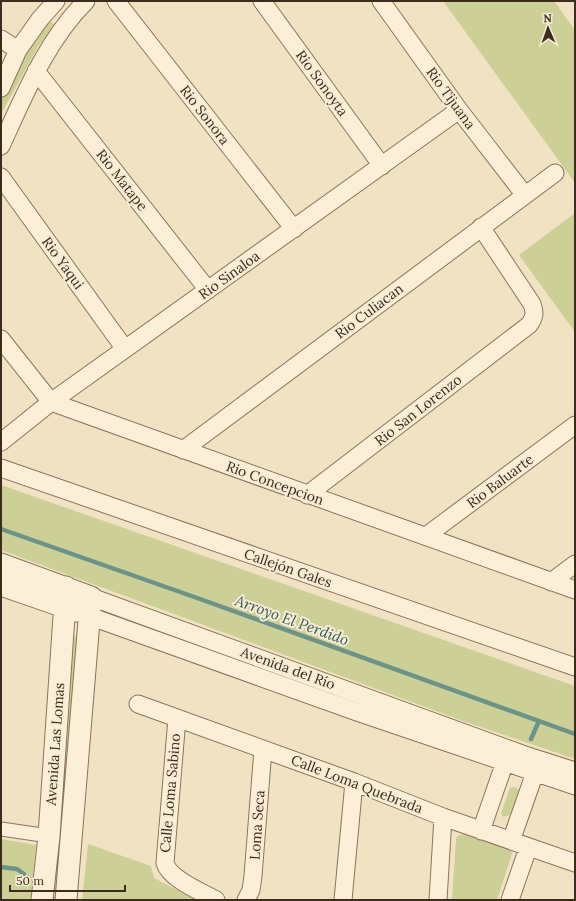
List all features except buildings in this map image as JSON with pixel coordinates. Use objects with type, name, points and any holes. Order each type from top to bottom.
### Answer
[{"type":"street","points":[[1,88],[18,50],[40,19],[56,1]]},
{"type":"street","points":[[1,146],[36,71],[58,37],[86,1]]},
{"type":"street","name":"Rio Sonora","points":[[116,1],[294,229]]},
{"type":"street","name":"Rio Sonoyta","points":[[262,1],[382,166]]},
{"type":"street","name":"Rio Tijuana","points":[[381,1],[459,110],[524,194]]},
{"type":"street","points":[[1,39],[18,50]]},
{"type":"street","name":"Rio Matape","points":[[36,71],[208,290]]},
{"type":"street","name":"Rio Sinaloa","points":[[1,442],[51,402],[459,110]]},
{"type":"street","name":"Rio Culiacan","points":[[183,450],[524,194],[555,173]]},
{"type":"street","name":"Rio Yaqui","points":[[1,177],[126,349]]},
{"type":"street","name":"Rio San Lorenzo","points":[[307,495],[529,325],[535,314],[532,304],[481,227]]},
{"type":"street","points":[[1,339],[51,402]]},
{"type":"street","name":"Rio Concepcion","points":[[51,402],[575,590]]},
{"type":"street","name":"Rio Baluarte","points":[[426,536],[575,425]]},
{"type":"street","name":"Callejón Gales","points":[[1,468],[575,667]]},
{"type":"street","name":"Avenida del Río","points":[[1,564],[65,597],[507,756],[538,766],[575,771]]},
{"type":"street","points":[[551,582],[575,564]]},
{"type":"street","name":"Avenida del Río","points":[[1,585],[65,597]]},
{"type":"street","name":"Avenida Las Lomas","points":[[42,900],[49,836],[65,597]]},
{"type":"street","name":"Avenida Las Lomas","points":[[66,900],[90,606]]},
{"type":"street","name":"Calle Loma Quebrada","points":[[138,704],[263,748],[481,831],[575,863]]},
{"type":"street","name":"Calle Loma Sabino","points":[[177,718],[164,857],[166,869],[175,876],[216,900]]},
{"type":"street","name":"Loma Seca","points":[[246,900],[251,890],[253,876],[263,748]]},
{"type":"street","points":[[481,831],[507,756]]},
{"type":"street","points":[[511,841],[538,766]]},
{"type":"street","name":"Avenida del Río","points":[[538,766],[575,786]]},
{"type":"street","points":[[343,900],[354,782]]},
{"type":"street","points":[[438,900],[443,817]]},
{"type":"street","points":[[1,829],[49,836]]},
{"type":"street","points":[[510,900],[528,848]]},
{"type":"green space","points":[[443,1],[554,1],[575,30],[575,183]]},
{"type":"green space","points":[[44,21],[54,23],[54,26],[38,47],[1,114],[1,94]]},
{"type":"green space","points":[[575,213],[575,332],[519,255]]},
{"type":"green space","points":[[1,485],[575,686],[575,759],[463,721],[1,550]]},
{"type":"green space","points":[[76,636],[79,638],[59,900],[48,900],[71,640]]},
{"type":"green space","points":[[515,787],[519,790],[510,815],[503,817],[501,813],[510,788]]},
{"type":"green space","points":[[464,834],[511,850],[512,854],[497,900],[452,900],[456,839],[457,836]]},
{"type":"green space","points":[[1,839],[36,845],[31,900],[1,900]]},
{"type":"green space","points":[[88,844],[151,866],[154,878],[196,900],[82,900]]},
{"type":"waterway","name":"Arroyo El Perdido","points":[[1,529],[575,734]]},
{"type":"waterway","points":[[531,739],[539,721]]},
{"type":"waterway","points":[[1,867],[17,869],[24,874]]}]
